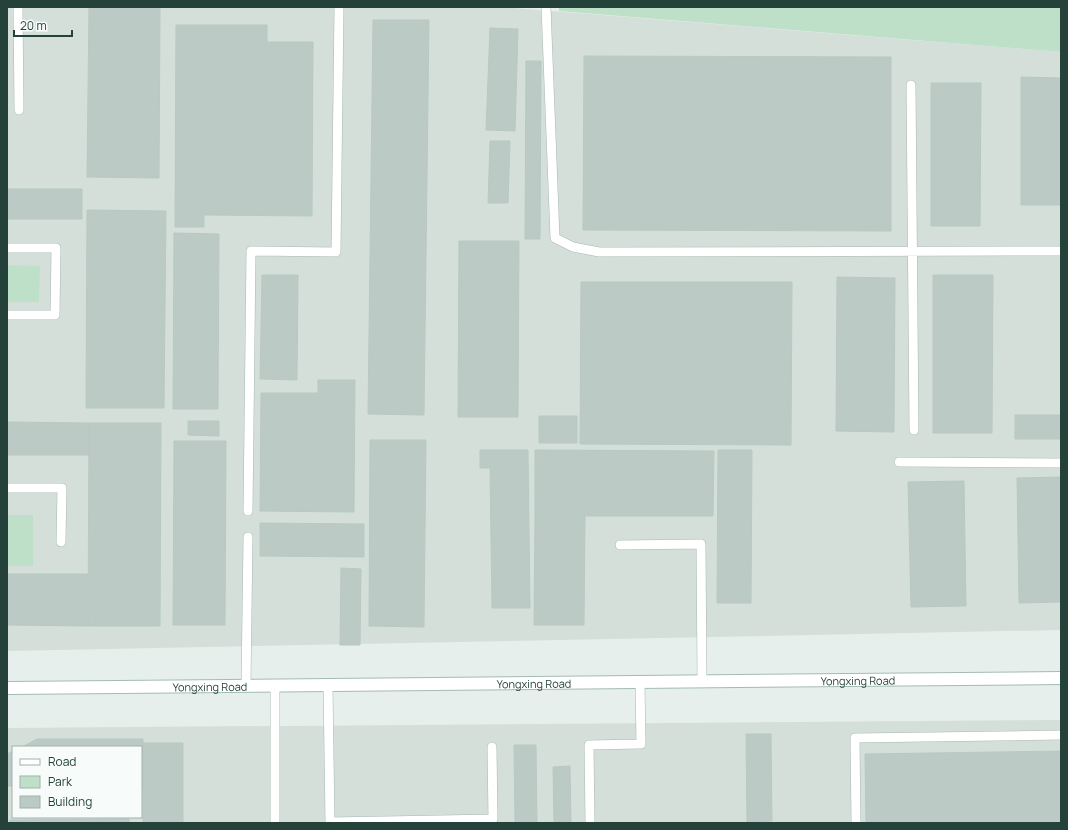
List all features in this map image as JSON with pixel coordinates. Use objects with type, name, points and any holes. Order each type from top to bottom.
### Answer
[{"type":"street","name":"Yongxing Road","points":[[7,688],[1061,678]]},
{"type":"lane","points":[[18,7],[19,110]]},
{"type":"lane","points":[[248,511],[251,251],[336,252],[339,7]]},
{"type":"lane","points":[[546,7],[555,238],[574,247],[600,252],[1061,251]]},
{"type":"lane","points":[[911,85],[914,430]]},
{"type":"lane","points":[[7,248],[56,248],[55,315],[7,315]]},
{"type":"lane","points":[[899,462],[1061,463]]},
{"type":"lane","points":[[7,488],[62,488],[61,542]]},
{"type":"lane","points":[[246,686],[248,537]]},
{"type":"lane","points":[[620,545],[701,544],[702,682]]},
{"type":"lane","points":[[590,823],[589,745],[641,744],[640,682]]},
{"type":"lane","points":[[328,685],[330,822],[493,819],[492,747]]},
{"type":"lane","points":[[275,686],[275,823]]},
{"type":"lane","points":[[856,823],[855,738],[1061,735]]},
{"type":"shaded area","points":[[7,7],[503,7],[1061,52],[1061,630],[7,651]]},
{"type":"shaded area","points":[[1061,720],[1061,823],[7,823],[7,728]]},
{"type":"green space","points":[[559,7],[1061,7],[1061,52],[559,11]]},
{"type":"green space","points":[[7,265],[40,266],[39,302],[7,302]]},
{"type":"green space","points":[[7,515],[33,515],[33,566],[7,566]]},
{"type":"building","points":[[89,7],[160,7],[159,178],[87,177]]},
{"type":"building","points":[[373,20],[429,20],[424,415],[368,414]]},
{"type":"building","points":[[176,25],[267,25],[267,42],[313,42],[312,216],[204,215],[204,227],[175,227]]},
{"type":"building","points":[[490,28],[518,29],[515,131],[486,130]]},
{"type":"building","points":[[584,56],[891,57],[891,231],[583,230]]},
{"type":"building","points":[[526,61],[541,61],[540,239],[525,239]]},
{"type":"building","points":[[1021,77],[1061,78],[1061,205],[1021,205]]},
{"type":"building","points":[[931,83],[981,83],[980,226],[931,226]]},
{"type":"building","points":[[490,141],[510,141],[508,203],[488,203]]},
{"type":"building","points":[[7,189],[82,189],[82,219],[7,219]]},
{"type":"building","points":[[87,210],[166,211],[164,408],[86,408]]},
{"type":"building","points":[[174,233],[219,234],[218,409],[173,409]]},
{"type":"building","points":[[459,241],[519,241],[518,417],[458,417]]},
{"type":"building","points":[[262,275],[298,275],[297,380],[260,379]]},
{"type":"building","points":[[933,275],[993,275],[992,433],[933,433]]},
{"type":"building","points":[[837,277],[895,278],[894,432],[836,431]]},
{"type":"building","points":[[581,282],[792,282],[791,445],[580,444]]},
{"type":"building","points":[[318,380],[355,380],[354,512],[260,511],[261,393],[318,393]]},
{"type":"building","points":[[1015,415],[1061,415],[1061,439],[1015,439]]},
{"type":"building","points":[[539,416],[577,416],[577,443],[539,443]]},
{"type":"building","points":[[188,421],[219,421],[219,436],[188,435]]},
{"type":"building","points":[[7,422],[89,423],[89,455],[7,455]]},
{"type":"building","points":[[89,423],[161,423],[160,626],[88,626]]},
{"type":"building","points":[[370,440],[426,440],[424,627],[369,626]]},
{"type":"building","points":[[174,441],[226,441],[225,625],[173,625]]},
{"type":"building","points":[[480,450],[528,450],[530,608],[492,608],[490,468],[480,468]]},
{"type":"building","points":[[535,450],[714,451],[713,516],[535,516]]},
{"type":"building","points":[[718,450],[752,450],[751,603],[717,603]]},
{"type":"building","points":[[1061,477],[1061,602],[1019,603],[1017,478]]},
{"type":"building","points":[[964,481],[966,606],[911,607],[908,482]]},
{"type":"building","points":[[535,516],[585,516],[584,625],[534,625]]},
{"type":"building","points":[[260,523],[364,524],[364,557],[260,556]]},
{"type":"building","points":[[341,568],[361,569],[360,645],[340,645]]},
{"type":"building","points":[[7,574],[88,574],[88,626],[7,625]]},
{"type":"building","points":[[746,734],[771,734],[772,821],[747,822]]},
{"type":"building","points":[[37,739],[143,739],[143,786],[142,746],[24,746]]},
{"type":"building","points":[[143,743],[183,743],[183,823],[143,823]]},
{"type":"building","points":[[514,745],[536,745],[537,823],[515,823]]},
{"type":"building","points":[[1061,751],[1061,823],[866,823],[865,754]]},
{"type":"building","points":[[12,752],[12,786],[7,786],[7,754]]},
{"type":"building","points":[[570,766],[571,823],[554,823],[553,767]]},
{"type":"building","points":[[129,819],[129,823],[10,823],[10,820]]}]
